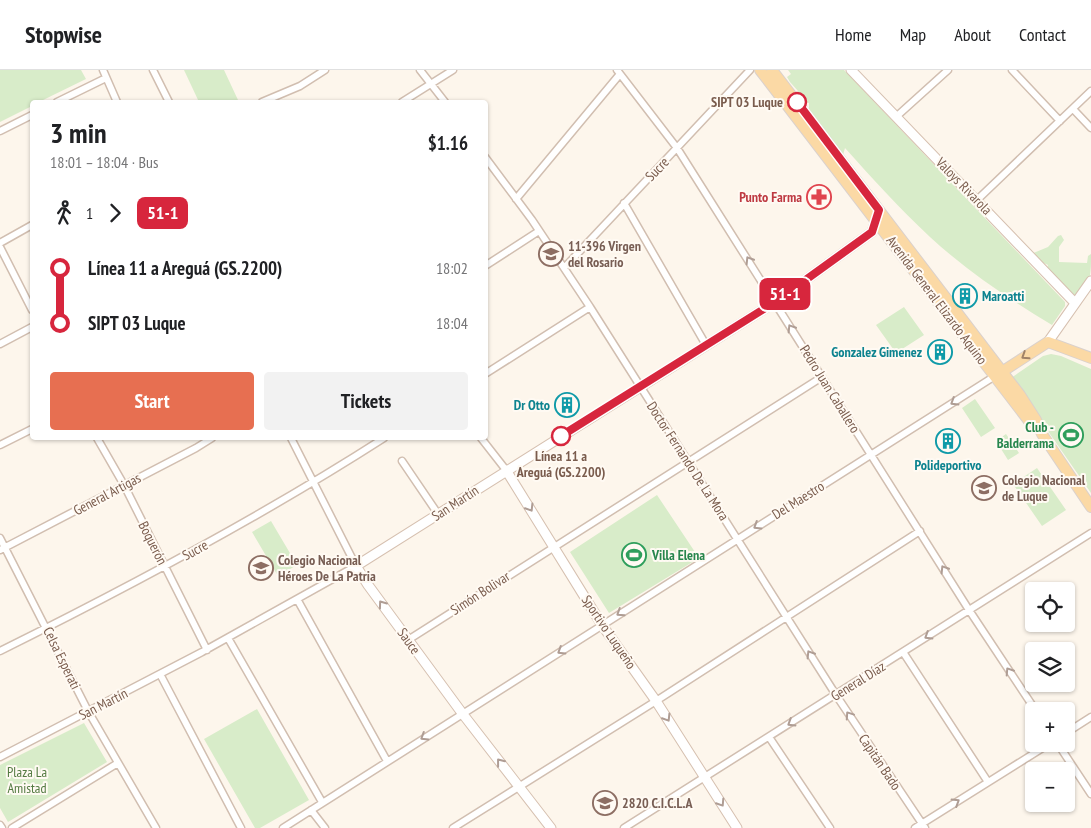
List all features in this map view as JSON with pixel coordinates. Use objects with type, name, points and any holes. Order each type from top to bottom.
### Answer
[{"type":"main road","name":"Avenida General Elizardo Aquino","points":[[760,70],[876,222],[998,374]]},
{"type":"main road","name":"Avenida General Elizardo Aquino","points":[[772,70],[879,210],[998,374],[1030,423],[1042,434],[1091,506]]},
{"type":"main road","points":[[998,374],[1048,342],[1091,358]]},
{"type":"street","points":[[103,70],[116,100]]},
{"type":"street","points":[[153,70],[168,100]]},
{"type":"street","points":[[267,100],[300,86],[325,70]]},
{"type":"street","points":[[420,70],[443,100]]},
{"type":"street","points":[[405,100],[453,70]]},
{"type":"street","name":"Sucre","points":[[564,268],[750,70]]},
{"type":"street","name":"Valoys Rivarola","points":[[851,70],[1075,303]]},
{"type":"street","points":[[896,116],[948,70]]},
{"type":"street","points":[[1012,70],[1060,121]]},
{"type":"street","points":[[516,199],[619,72]]},
{"type":"street","name":"Pedro Juan Caballero","points":[[619,72],[677,148],[1030,702]]},
{"type":"street","points":[[61,100],[106,78]]},
{"type":"street","points":[[977,200],[1091,91]]},
{"type":"street","points":[[1073,109],[1091,128]]},
{"type":"street","points":[[0,131],[30,115]]},
{"type":"street","name":"Doctor Fernando De La Mora","points":[[488,161],[539,231],[590,307],[836,695]]},
{"type":"street","points":[[624,203],[706,345]]},
{"type":"street","name":"San Martín","points":[[0,757],[207,650],[356,566],[775,302],[872,232],[879,210]]},
{"type":"street","points":[[0,242],[30,225]]},
{"type":"street","points":[[488,264],[539,231]]},
{"type":"street","points":[[0,247],[30,306]]},
{"type":"street","points":[[1048,342],[1091,282]]},
{"type":"street","points":[[488,372],[590,307]]},
{"type":"street","points":[[0,344],[30,328]]},
{"type":"street","name":"Del Maestro","points":[[283,828],[998,374]]},
{"type":"street","name":"Simón Bolivar","points":[[408,640],[553,546],[822,377]]},
{"type":"street","points":[[0,445],[30,430]]},
{"type":"street","name":"Boquerón","points":[[98,440],[124,485],[207,650]]},
{"type":"street","name":"General Artigas","points":[[2,548],[208,440]]},
{"type":"street","name":"Sauce","points":[[292,440],[356,566],[368,585],[462,714],[552,828]]},
{"type":"street","name":"Sucre","points":[[0,651],[165,566],[314,482],[381,440]]},
{"type":"street","name":"Sportivo Luqueño","points":[[482,440],[506,470],[602,624],[656,701],[737,828]]},
{"type":"street","points":[[402,461],[438,514]]},
{"type":"street","points":[[454,828],[920,531]]},
{"type":"street","name":"General Díaz","points":[[624,828],[1091,533]]},
{"type":"street","name":"Celsa Esperati","points":[[0,538],[2,548],[47,628],[88,711],[156,828]]},
{"type":"street","points":[[297,600],[387,761]]},
{"type":"street","points":[[228,638],[324,801]]},
{"type":"street","points":[[903,652],[988,782]]},
{"type":"street","points":[[160,674],[241,828]]},
{"type":"street","name":"Capitán Bado","points":[[836,695],[923,826]]},
{"type":"street","points":[[1075,727],[1091,717]]},
{"type":"street","points":[[769,737],[830,828]]},
{"type":"street","points":[[915,828],[923,826],[1036,752]]},
{"type":"street","points":[[1063,752],[1091,794]]},
{"type":"street","points":[[12,828],[118,763]]},
{"type":"street","points":[[311,810],[326,828]]},
{"type":"green space","points":[[0,70],[81,70],[86,79],[43,100],[30,100],[30,107],[0,122]]},
{"type":"green space","points":[[184,70],[224,70],[238,100],[198,100]]},
{"type":"green space","points":[[788,70],[844,70],[1065,302],[1065,306],[1052,325],[1004,295],[930,237],[845,148],[843,155],[840,155],[820,125],[809,115],[809,103],[800,102],[798,91],[787,77],[791,74]]},
{"type":"green space","points":[[1061,235],[1064,240],[1059,247],[1059,262],[1087,263],[1088,256],[1091,254],[1089,280],[1084,289],[1074,297],[1047,268],[1048,265],[1037,260],[1031,254],[1048,247]]},
{"type":"green space","points":[[904,307],[924,335],[896,353],[876,325]]},
{"type":"green space","name":"Club - Balderrama","points":[[1051,354],[1061,356],[1091,369],[1091,493],[1011,378],[1043,356]]},
{"type":"green space","points":[[975,399],[995,428],[981,437],[962,408]]},
{"type":"green space","points":[[1006,434],[1019,453],[1008,460],[996,441]]},
{"type":"green space","points":[[1037,468],[1066,510],[1042,526],[1013,484]]},
{"type":"green space","name":"Villa Elena","points":[[657,495],[699,558],[609,613],[570,552]]},
{"type":"green space","points":[[271,521],[297,565],[278,576],[252,532]]},
{"type":"green space","points":[[257,709],[309,800],[260,828],[255,828],[204,739]]},
{"type":"green space","name":"Plaza La Amistad","points":[[84,723],[107,762],[8,822],[0,808],[0,765]]},
{"type":"bus line","name":"51-1","points":[[561,436],[775,302],[872,232],[879,210],[797,102]]},
{"type":"place","name":"SIPT 03 Luque","points":[[797,102]]},
{"type":"place","name":"Punto Farma","points":[[819,197]]},
{"type":"place","name":"11-396 Virgen del Rosario","points":[[551,254]]},
{"type":"place","name":"Maroatti","points":[[965,296]]},
{"type":"place","name":"Gonzalez Gimenez","points":[[940,352]]},
{"type":"place","name":"Dr Otto","points":[[567,405]]},
{"type":"place","name":"Club - Balderrama","points":[[1071,435]]},
{"type":"place","name":"Línea 11 a Areguá (GS.2200)","points":[[561,436]]},
{"type":"place","name":"Polideportivo","points":[[948,441]]},
{"type":"place","name":"Colegio Nacional de Luque","points":[[984,488]]},
{"type":"place","name":"Villa Elena","points":[[634,555]]},
{"type":"place","name":"Colegio Nacional Héroes De La Patria","points":[[261,568]]},
{"type":"place","name":"2820 C.I.C.L.A","points":[[605,803]]}]
